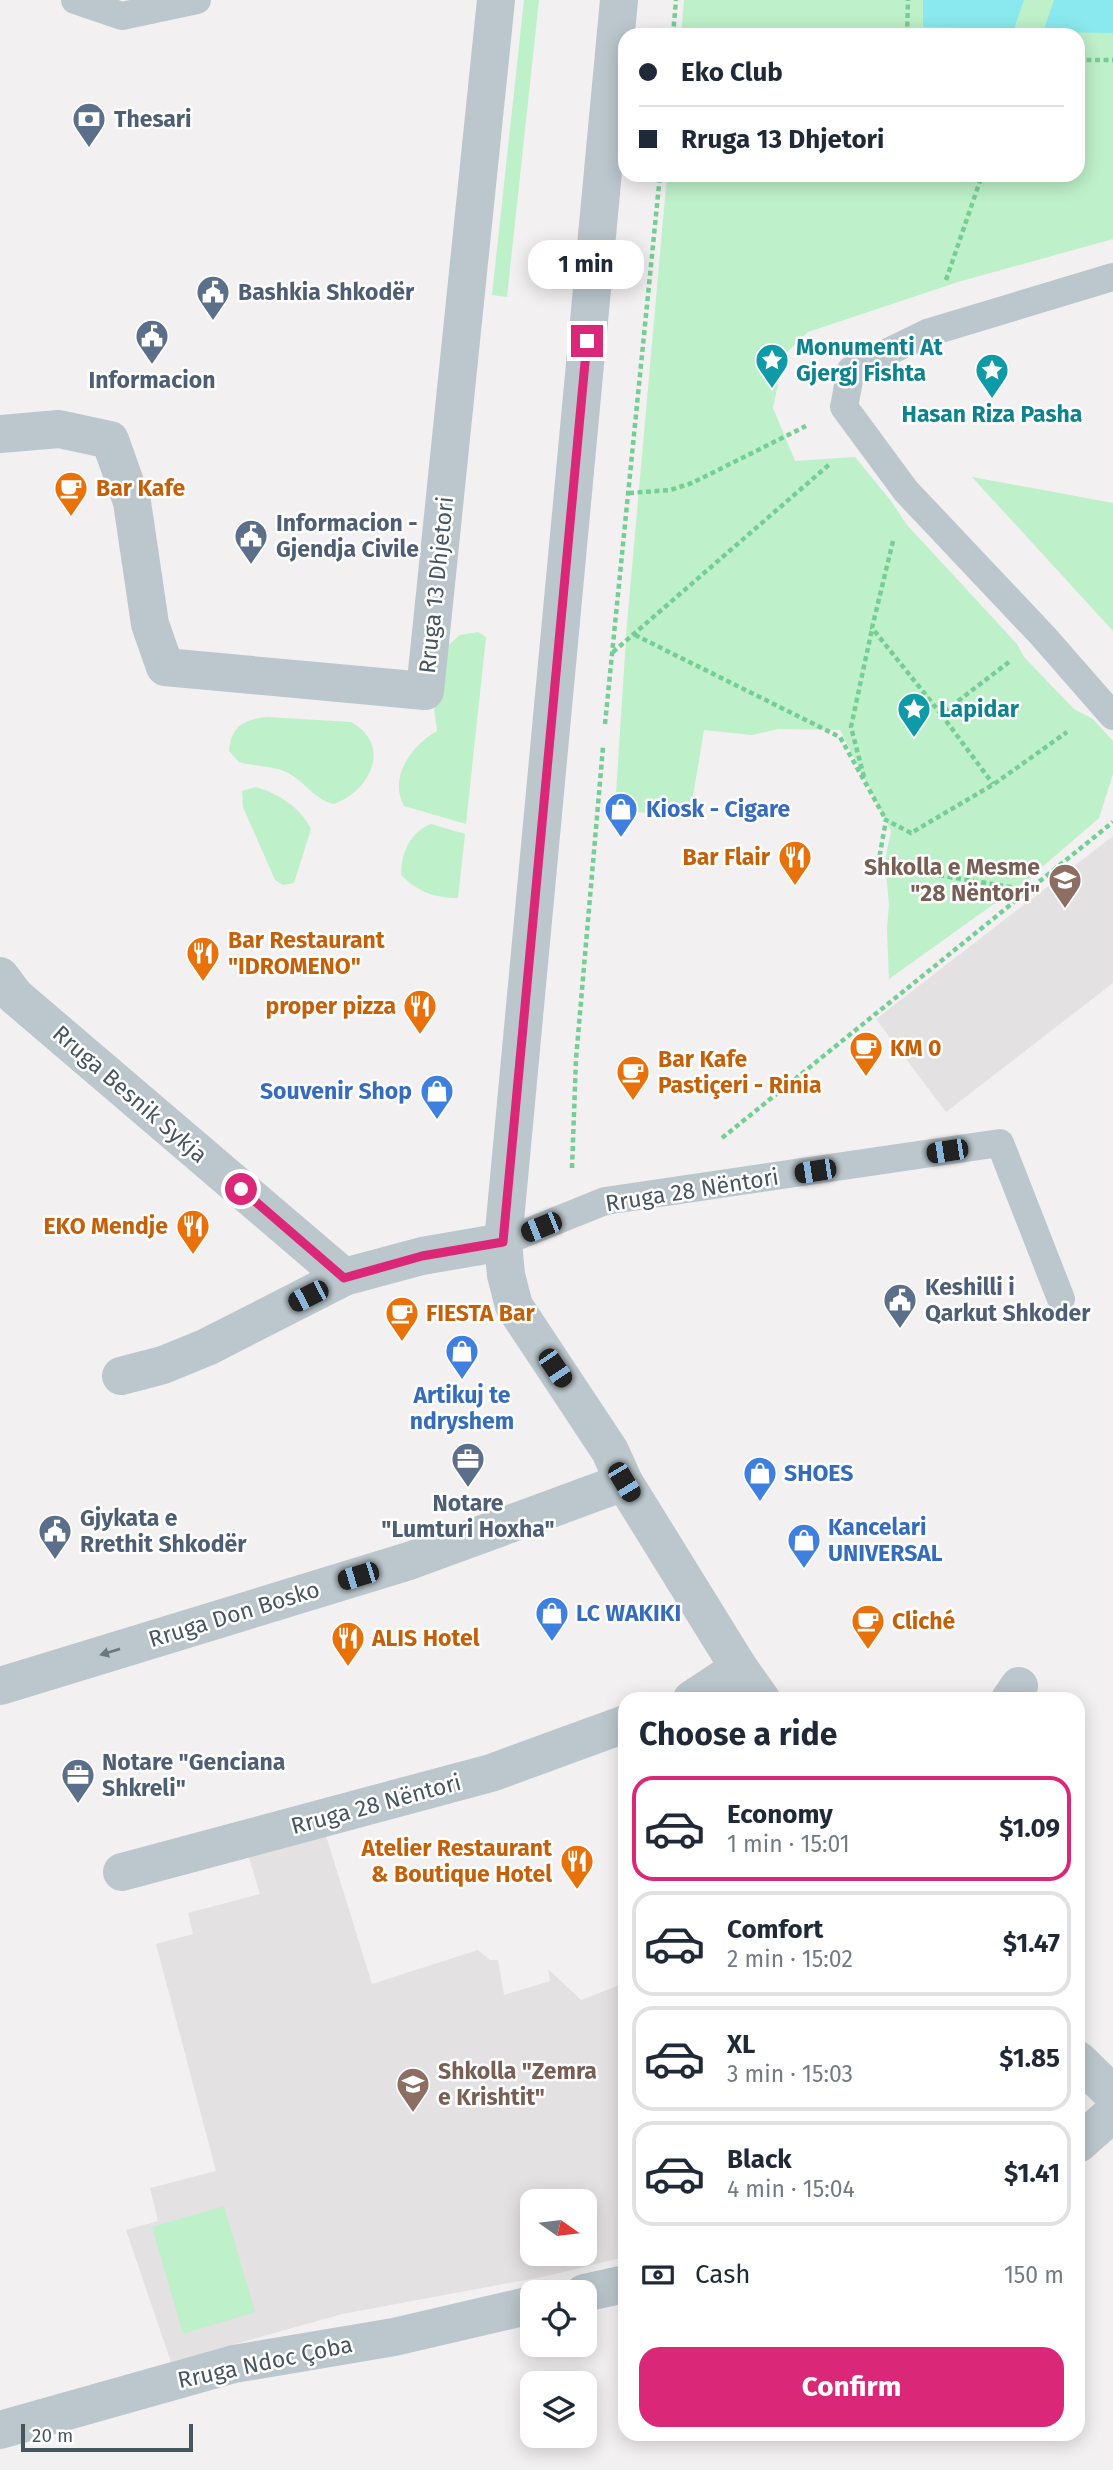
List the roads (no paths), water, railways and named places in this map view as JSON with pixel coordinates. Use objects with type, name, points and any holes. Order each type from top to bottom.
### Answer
[{"type":"street","name":"Rruga 13 Dhjetori","points":[[0,433],[59,429],[110,440],[132,502],[150,624],[166,667],[425,691],[496,0]]},
{"type":"street","points":[[619,0],[503,1242],[506,1275],[514,1306],[610,1451],[624,1482],[756,1692]]},
{"type":"street","name":"Rruga Besnik Sykja","points":[[5,991],[344,1278]]},
{"type":"street","points":[[121,1376],[163,1365],[207,1347],[344,1278],[422,1256],[503,1242]]},
{"type":"street","name":"Rruga Don Bosko","points":[[0,1686],[409,1561],[624,1482]]},
{"type":"street","points":[[703,1692],[739,1668]]},
{"type":"street","name":"Rruga 28 Nëntori","points":[[122,1872],[491,1773],[618,1727]]},
{"type":"street","points":[[1085,2067],[1113,2094]]},
{"type":"street","points":[[1085,2138],[1113,2113]]},
{"type":"street","points":[[597,2290],[618,2286]]},
{"type":"street","name":"Rruga Ndoc Çoba","points":[[0,2430],[234,2364],[394,2337],[520,2308]]},
{"type":"lane","points":[[75,0],[122,16],[197,0]]},
{"type":"lane","points":[[1109,710],[1043,636],[905,491],[844,407],[851,370],[927,333],[1113,277]]},
{"type":"lane","name":"Rruga 28 Nëntori","points":[[503,1242],[605,1200],[1000,1143],[1062,1299]]},
{"type":"water","points":[[923,0],[1024,0],[1014,28],[923,27]]},
{"type":"water","points":[[1054,0],[1113,0],[1113,33],[1085,33],[1085,28],[1044,28]]},
{"type":"place","name":"Thesari","points":[[89,149]]},
{"type":"place","name":"Bashkia Shkodër","points":[[213,322]]},
{"type":"place","name":"Informacion","points":[[152,366]]},
{"type":"place","name":"Monumenti At Gjergj Fishta","points":[[772,390]]},
{"type":"place","name":"Hasan Riza Pasha","points":[[992,400]]},
{"type":"place","name":"Bar Kafe","points":[[71,518]]},
{"type":"place","name":"Informacion - Gjendja Civile","points":[[251,566]]},
{"type":"place","name":"Lapidar","points":[[914,739]]},
{"type":"place","name":"Kiosk - Cigare","points":[[621,839]]},
{"type":"place","name":"Bar Flair","points":[[795,887]]},
{"type":"place","name":"Shkolla e Mesme \"28 Nëntori\"","points":[[1065,910]]},
{"type":"place","name":"Bar Restaurant \"IDROMENO\"","points":[[203,983]]},
{"type":"place","name":"proper pizza","points":[[420,1036]]},
{"type":"place","name":"KM 0","points":[[866,1078]]},
{"type":"place","name":"Bar Kafe Pastiçeri - Rinia","points":[[633,1102]]},
{"type":"place","name":"Souvenir Shop","points":[[437,1121]]},
{"type":"place","name":"EKO Mendje","points":[[193,1256]]},
{"type":"place","name":"Keshilli i Qarkut Shkoder","points":[[900,1330]]},
{"type":"place","name":"FIESTA Bar","points":[[402,1343]]},
{"type":"place","name":"Artikuj te ndryshem","points":[[462,1381]]},
{"type":"place","name":"Notare \"Lumturi Hoxha\"","points":[[468,1489]]},
{"type":"place","name":"SHOES","points":[[760,1503]]},
{"type":"place","name":"Gjykata e Rrethit Shkodër","points":[[55,1561]]},
{"type":"place","name":"Kancelari UNIVERSAL","points":[[804,1570]]},
{"type":"place","name":"LC WAKIKI","points":[[552,1643]]},
{"type":"place","name":"Cliché","points":[[868,1651]]},
{"type":"place","name":"ALIS Hotel","points":[[348,1668]]},
{"type":"place","name":"Notare \"Genciana Shkreli\"","points":[[78,1805]]},
{"type":"place","name":"Atelier Restaurant & Boutique Hotel","points":[[577,1891]]},
{"type":"place","name":"Shkolla \"Zemra e Krishtit\"","points":[[413,2114]]}]
